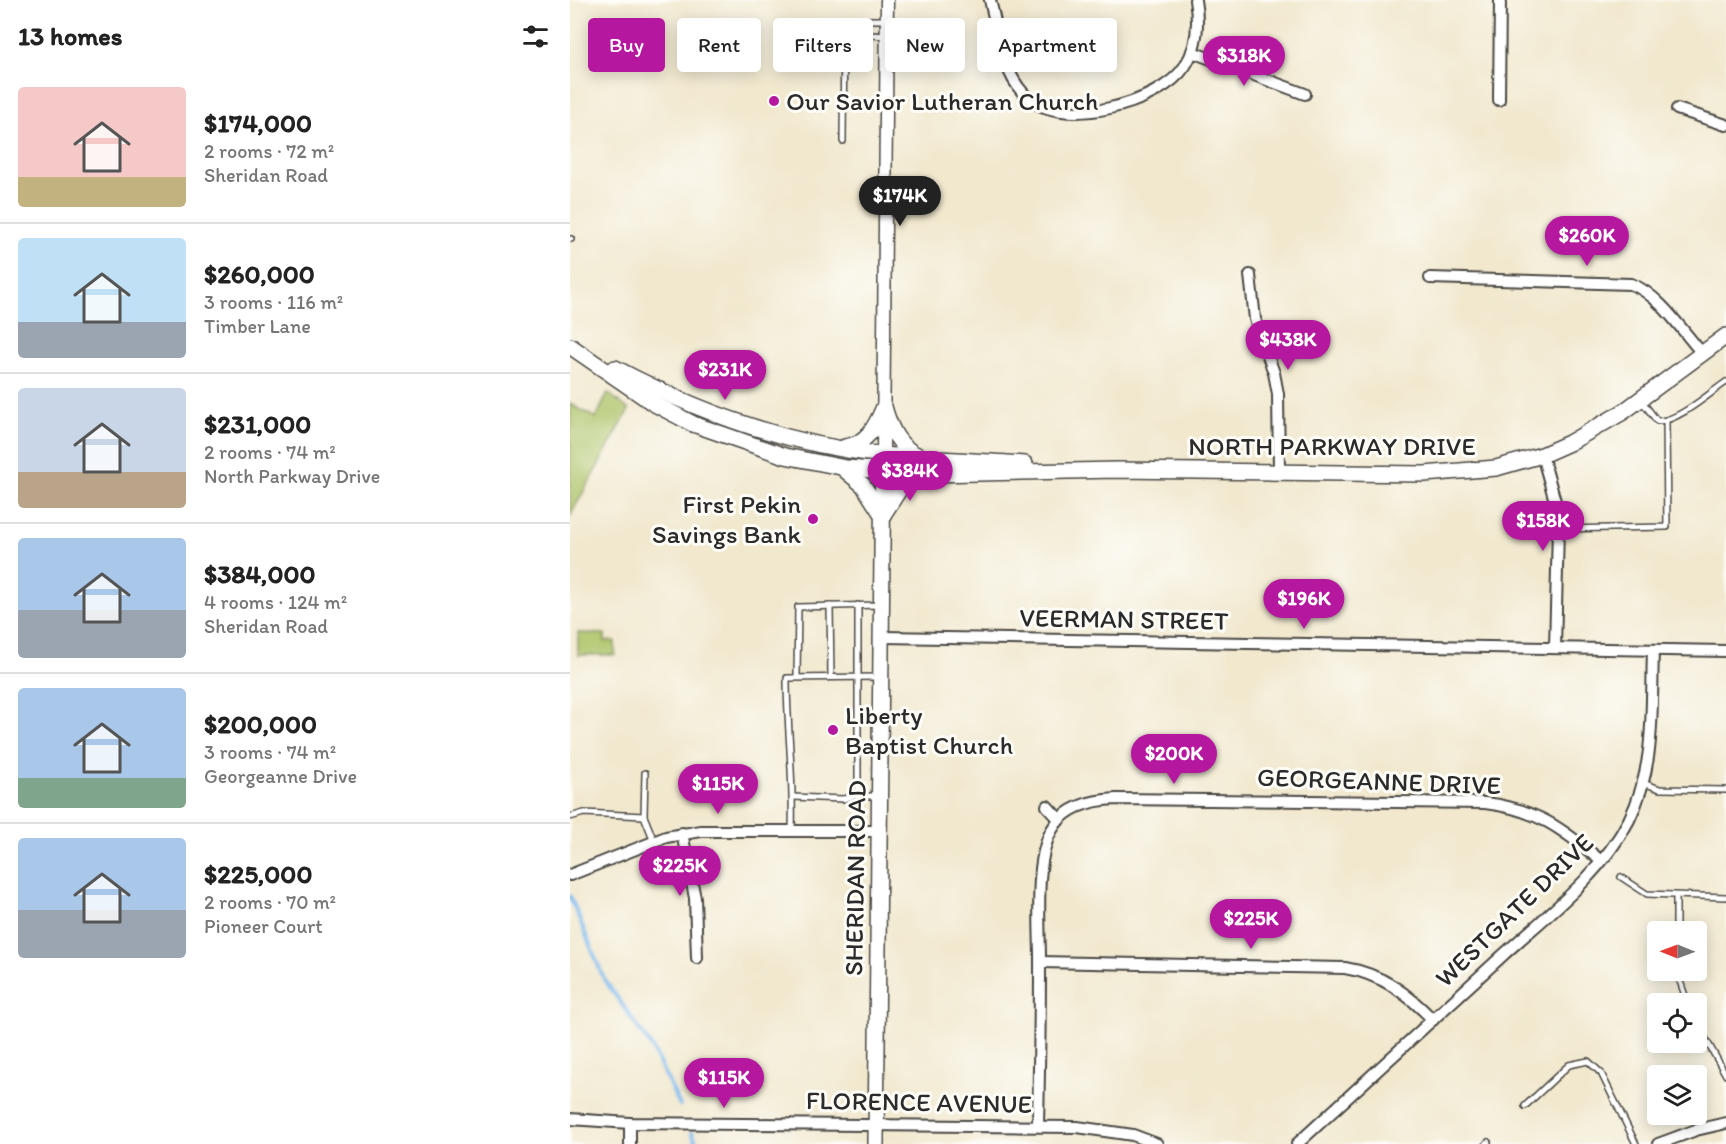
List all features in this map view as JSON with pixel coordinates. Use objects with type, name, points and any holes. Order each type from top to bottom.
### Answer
[{"type":"main road","name":"NORTH PARKWAY DRIVE","points":[[570,344],[653,403],[693,424],[775,453],[836,466],[923,474],[1117,470],[1450,473],[1485,470],[1542,455],[1591,432],[1726,336]]},
{"type":"main road","name":"NORTH PARKWAY DRIVE","points":[[570,344],[658,390],[715,415],[771,432],[841,448],[883,454],[1117,470]]},
{"type":"main road","points":[[841,448],[861,442],[868,436],[884,407]]},
{"type":"main road","points":[[884,407],[896,437],[910,452],[922,457]]},
{"type":"main road","name":"SHERIDAN ROAD","points":[[876,1144],[883,454]]},
{"type":"main road","points":[[836,466],[863,485],[878,506],[882,518]]},
{"type":"main road","points":[[882,518],[886,508],[901,487],[923,474]]},
{"type":"street","name":"SHERIDAN ROAD","points":[[887,0],[887,18]]},
{"type":"street","points":[[990,0],[1011,76],[1029,99],[1053,110],[1074,112],[1144,98],[1170,83],[1186,66],[1192,52],[1197,29],[1195,0]]},
{"type":"street","points":[[1499,100],[1500,0]]},
{"type":"street","points":[[1192,52],[1305,94]]},
{"type":"street","name":"SHERIDAN ROAD","points":[[883,454],[887,72]]},
{"type":"street","points":[[1677,109],[1726,125]]},
{"type":"street","points":[[1250,275],[1255,319],[1271,363],[1278,394],[1279,470]]},
{"type":"street","points":[[1430,278],[1631,284],[1643,290],[1658,303],[1702,353]]},
{"type":"street","points":[[1542,455],[1555,501],[1558,529],[1555,648]]},
{"type":"street","name":"VEERMAN STREET","points":[[882,637],[1726,651]]},
{"type":"street","name":"WESTGATE DRIVE","points":[[1297,1144],[1567,897],[1601,861],[1629,820],[1643,783],[1651,740],[1653,650]]},
{"type":"street","name":"GEORGEANNE DRIVE","points":[[1059,819],[1075,807],[1089,802],[1116,799],[1485,803],[1508,806],[1538,815],[1563,830],[1601,861]]},
{"type":"street","points":[[1038,1126],[1044,856],[1052,830],[1059,819],[1047,806]]},
{"type":"street","points":[[570,873],[654,841],[682,833],[725,829],[879,831]]},
{"type":"street","points":[[682,833],[695,898],[697,958]]},
{"type":"street","points":[[1040,962],[1345,968],[1385,981],[1412,999],[1433,1020]]},
{"type":"street","name":"FLORENCE AVENUE","points":[[570,1119],[630,1123],[1038,1126],[1105,1129],[1133,1135],[1157,1144]]},
{"type":"street","points":[[630,1123],[630,1144]]},
{"type":"street","points":[[1658,1144],[1695,1130],[1726,1123]]},
{"type":"lane","points":[[843,141],[844,72]]},
{"type":"lane","points":[[1640,399],[1657,421],[1666,420],[1726,382]]},
{"type":"lane","points":[[1558,529],[1667,527],[1666,420]]},
{"type":"lane","points":[[858,605],[860,644],[858,796]]},
{"type":"lane","points":[[797,676],[797,608],[882,605]]},
{"type":"lane","points":[[831,606],[831,676]]},
{"type":"lane","points":[[792,830],[793,797],[787,727],[787,678],[797,676],[881,677]]},
{"type":"lane","points":[[645,773],[644,816],[654,841]]},
{"type":"lane","points":[[1643,783],[1660,789],[1726,790]]},
{"type":"lane","points":[[793,797],[843,799],[880,796]]},
{"type":"lane","points":[[570,817],[584,813],[644,816]]},
{"type":"lane","points":[[1621,877],[1642,893],[1726,897]]},
{"type":"lane","points":[[1676,896],[1676,921]]},
{"type":"lane","points":[[1707,1041],[1726,1075]]},
{"type":"lane","points":[[1525,1106],[1569,1065],[1588,1060],[1601,1073],[1636,1144]]},
{"type":"green space","points":[[608,393],[629,410],[570,516],[570,404],[596,418]]},
{"type":"green space","points":[[578,633],[605,634],[605,641],[615,641],[615,655],[578,655]]},
{"type":"waterway","points":[[570,896],[604,979],[651,1046],[680,1106]]},
{"type":"waterway","points":[[692,1132],[697,1144]]},
{"type":"place","name":"Our Savior Lutheran Church","points":[[774,101]]},
{"type":"place","name":"First Pekin Savings Bank","points":[[813,519]]},
{"type":"place","name":"Liberty Baptist Church","points":[[833,730]]}]
